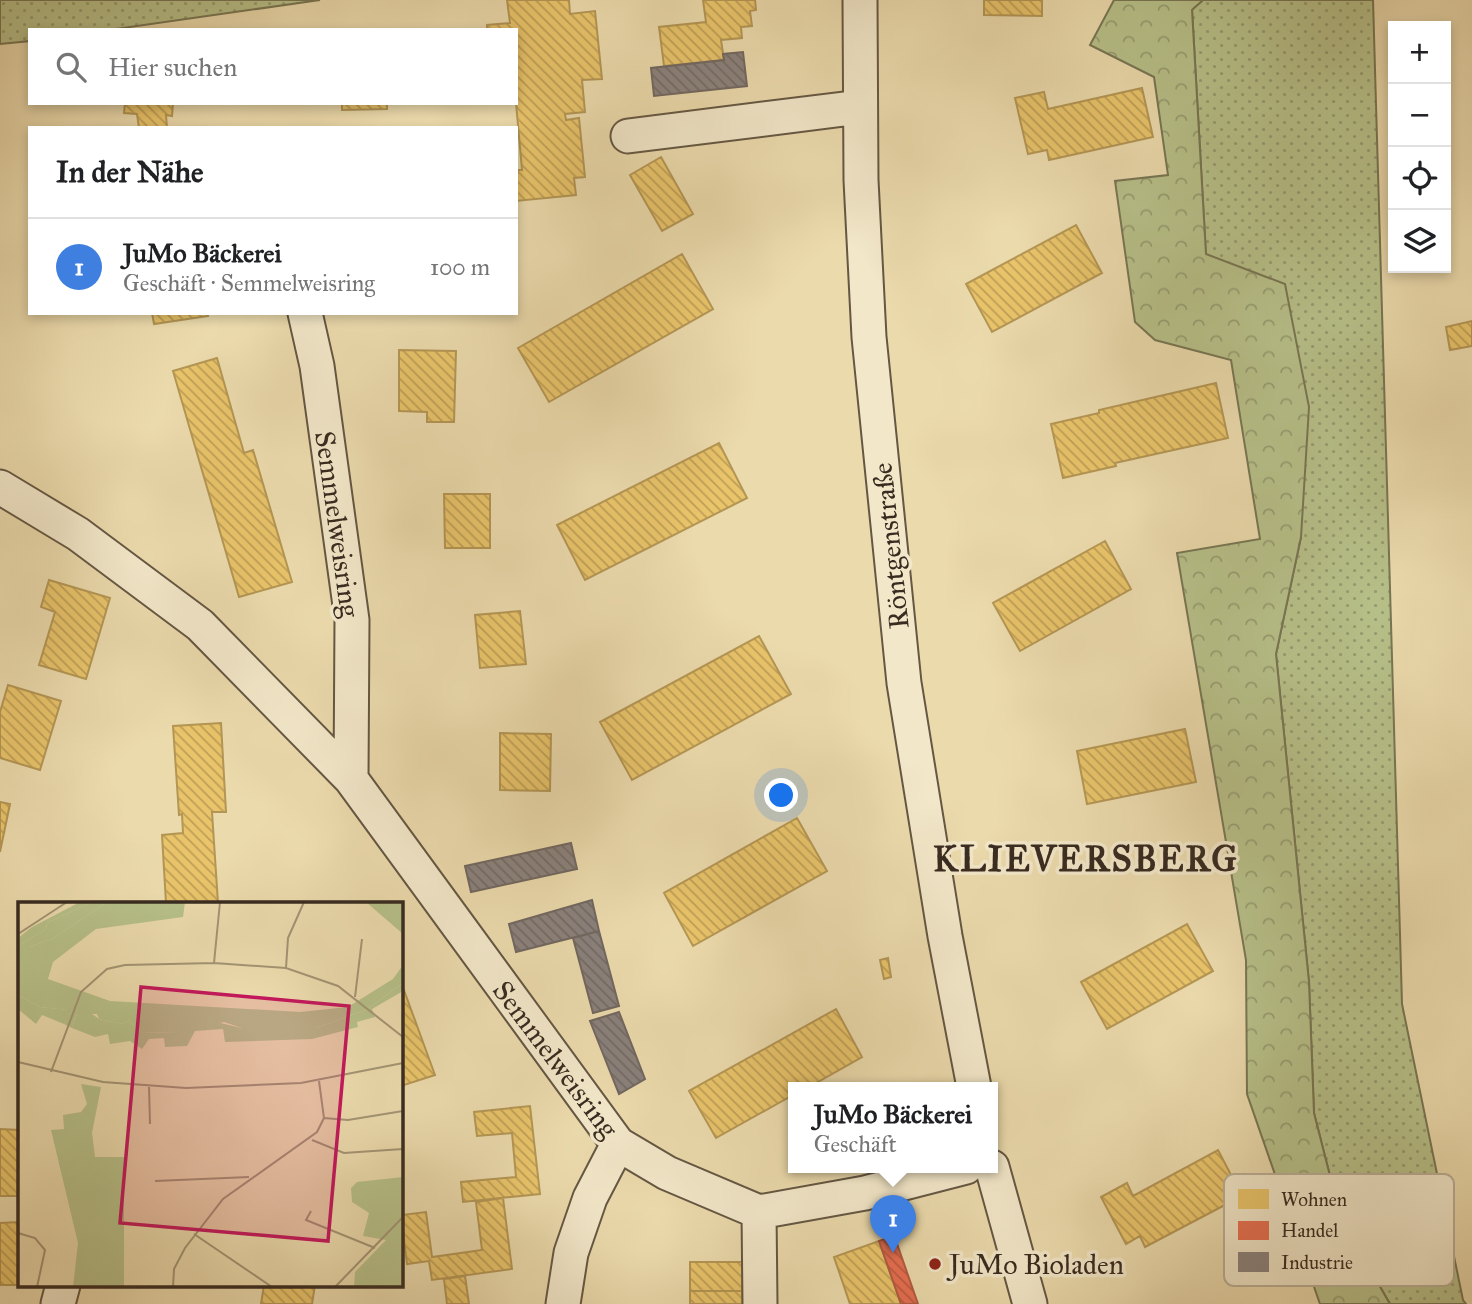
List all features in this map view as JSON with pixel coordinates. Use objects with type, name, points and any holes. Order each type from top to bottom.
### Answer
[{"type":"street","name":"Röntgenstraße","points":[[860,0],[861,180],[869,337],[904,683],[945,936],[973,1082]]},
{"type":"street","points":[[628,136],[860,107]]},
{"type":"street","name":"Semmelweisring","points":[[305,315],[317,366],[352,620],[351,779]]},
{"type":"street","name":"Semmelweisring","points":[[0,487],[78,534],[200,625],[351,779],[618,1144],[667,1173],[760,1212]]},
{"type":"street","points":[[563,1304],[571,1253],[590,1198],[618,1144]]},
{"type":"street","points":[[760,1304],[760,1212],[864,1193],[942,1173]]},
{"type":"street","points":[[994,1173],[1030,1304]]},
{"type":"street","points":[[58,1304],[63,1286]]},
{"type":"green space","points":[[0,0],[320,0],[123,28],[28,28],[28,41],[0,44]]},
{"type":"green space","points":[[1114,0],[1203,0],[1192,10],[1206,254],[1285,284],[1309,407],[1301,537],[1276,654],[1309,982],[1314,1113],[1330,1174],[1275,1174],[1247,1094],[1246,960],[1177,553],[1260,539],[1231,360],[1155,340],[1135,322],[1115,181],[1168,175],[1154,77],[1090,45]]},
{"type":"green space","points":[[1203,0],[1373,0],[1402,1004],[1437,1174],[1330,1174],[1314,1113],[1309,982],[1276,654],[1301,537],[1285,285],[1206,255],[1192,9]]},
{"type":"green space","points":[[1454,1256],[1466,1304],[1390,1304],[1380,1286],[1454,1286]]},
{"type":"green space","points":[[1314,1286],[1380,1286],[1390,1304],[1320,1304]]},
{"type":"building: Wohnen","points":[[507,0],[569,0],[570,14],[595,11],[602,79],[582,80],[585,112],[565,114],[566,120],[579,118],[585,177],[574,178],[576,195],[518,201],[518,170],[522,170],[516,105],[518,28],[487,28],[487,25],[510,23]]},
{"type":"building: Wohnen","points":[[703,0],[755,0],[756,10],[750,11],[752,26],[741,27],[742,38],[721,40],[724,60],[664,66],[659,27],[706,22]]},
{"type":"building: Wohnen","points":[[984,0],[1042,0],[1042,16],[984,15]]},
{"type":"building: Wohnen","points":[[1142,88],[1153,137],[1049,160],[1047,150],[1028,154],[1015,98],[1044,92],[1048,109]]},
{"type":"building: Wohnen","points":[[125,105],[173,105],[172,116],[166,115],[167,126],[139,126],[137,114],[124,113]]},
{"type":"building: Wohnen","points":[[342,105],[387,105],[387,109],[342,110]]},
{"type":"building: Wohnen","points":[[661,157],[693,214],[662,231],[630,175]]},
{"type":"building: Wohnen","points":[[1076,225],[1102,273],[992,332],[966,284]]},
{"type":"building: Wohnen","points":[[682,254],[713,309],[549,402],[518,348]]},
{"type":"building: Wohnen","points":[[152,315],[208,316],[154,324]]},
{"type":"building: Wohnen","points":[[1472,321],[1472,346],[1450,350],[1446,327]]},
{"type":"building: Wohnen","points":[[399,350],[456,351],[454,422],[427,422],[427,412],[399,411]]},
{"type":"building: Wohnen","points":[[217,358],[244,453],[253,450],[292,582],[239,597],[173,371]]},
{"type":"building: Wohnen","points":[[1216,383],[1228,438],[1115,463],[1116,466],[1063,478],[1051,424]]},
{"type":"building: Wohnen","points":[[719,443],[747,498],[585,580],[557,525]]},
{"type":"building: Wohnen","points":[[444,494],[490,494],[490,548],[445,548]]},
{"type":"building: Wohnen","points":[[1105,541],[1131,589],[1020,651],[993,603]]},
{"type":"building: Wohnen","points":[[49,580],[110,598],[86,679],[39,665],[55,612],[41,607]]},
{"type":"building: Wohnen","points":[[520,611],[526,664],[480,668],[475,615]]},
{"type":"building: Wohnen","points":[[759,636],[791,694],[632,780],[600,722]]},
{"type":"building: Wohnen","points":[[8,685],[61,701],[40,770],[0,758],[0,712]]},
{"type":"building: Wohnen","points":[[221,723],[226,812],[212,812],[218,902],[166,902],[162,835],[183,833],[182,814],[179,815],[173,726]]},
{"type":"building: Wohnen","points":[[1185,729],[1196,782],[1087,804],[1077,751]]},
{"type":"building: Wohnen","points":[[500,733],[551,734],[550,791],[500,790]]},
{"type":"building: Wohnen","points":[[0,802],[10,804],[0,852]]},
{"type":"building: Wohnen","points":[[797,818],[827,871],[693,946],[664,893]]},
{"type":"building: Wohnen","points":[[1187,924],[1213,971],[1107,1029],[1081,982]]},
{"type":"building: Wohnen","points":[[888,958],[891,977],[884,979],[880,960]]},
{"type":"building: Wohnen","points":[[402,985],[435,1075],[402,1086]]},
{"type":"building: Wohnen","points":[[836,1009],[862,1057],[818,1082],[788,1082],[788,1098],[716,1138],[689,1091]]},
{"type":"building: Wohnen","points":[[530,1106],[540,1194],[463,1202],[461,1182],[516,1177],[512,1133],[477,1136],[474,1112]]},
{"type":"building: Wohnen","points":[[0,1129],[18,1130],[18,1196],[0,1196]]},
{"type":"building: Wohnen","points":[[1218,1150],[1231,1174],[1224,1174],[1224,1205],[1145,1247],[1140,1236],[1126,1244],[1101,1197],[1127,1183],[1133,1196]]},
{"type":"building: Wohnen","points":[[503,1198],[512,1269],[432,1280],[429,1261],[407,1264],[402,1215],[426,1212],[432,1257],[482,1250],[476,1202]]},
{"type":"building: Wohnen","points":[[18,1222],[18,1285],[0,1285],[0,1223]]},
{"type":"building: Wohnen","points":[[879,1241],[901,1304],[850,1304],[834,1257]]},
{"type":"building: Wohnen","points":[[690,1262],[742,1262],[742,1291],[690,1291]]},
{"type":"building: Wohnen","points":[[465,1276],[469,1304],[447,1304],[444,1279]]},
{"type":"building: Wohnen","points":[[264,1286],[315,1286],[312,1304],[261,1304]]},
{"type":"building: Wohnen","points":[[690,1291],[742,1291],[742,1304],[690,1304]]},
{"type":"building: Handel","points":[[894,1235],[918,1304],[901,1304],[879,1241]]},
{"type":"building: Industrie","points":[[743,52],[747,86],[654,96],[651,68],[724,60],[723,54]]},
{"type":"building: Industrie","points":[[571,843],[577,869],[471,892],[465,866]]},
{"type":"building: Industrie","points":[[592,900],[599,931],[516,952],[509,924]]},
{"type":"building: Industrie","points":[[599,931],[619,1006],[593,1013],[573,938]]},
{"type":"building: Industrie","points":[[619,1012],[645,1079],[619,1094],[590,1021]]},
{"type":"place","name":"JuMo Bäckerei","points":[[893,1253]]},
{"type":"place","name":"JuMo Bioladen","points":[[935,1264]]},
{"type":"district","name":"KLIEVERSBERG","points":[[1086,859]]}]
